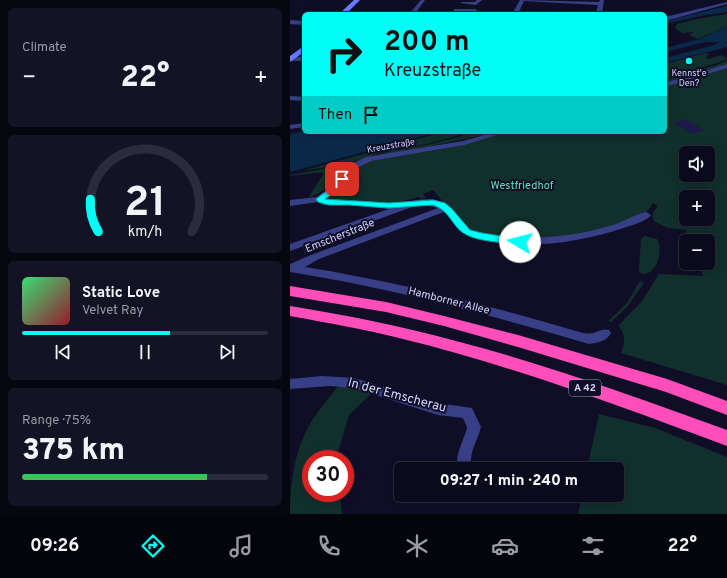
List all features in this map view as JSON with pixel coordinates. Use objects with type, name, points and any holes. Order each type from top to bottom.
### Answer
[{"type":"highway","name":"A 42","points":[[290,290],[386,307],[444,321],[518,341],[667,386],[727,408]]},
{"type":"highway","name":"A 42","points":[[290,311],[374,326],[441,342],[578,385],[727,438]]},
{"type":"street","points":[[344,12],[357,0]]},
{"type":"street","points":[[414,12],[423,0]]},
{"type":"street","points":[[455,12],[463,1],[477,4],[480,0]]},
{"type":"street","points":[[516,12],[522,0]]},
{"type":"street","points":[[525,0],[602,2],[600,12]]},
{"type":"street","points":[[667,18],[727,3]]},
{"type":"street","points":[[455,12],[475,11]]},
{"type":"street","points":[[290,22],[302,23]]},
{"type":"street","points":[[291,59],[302,50]]},
{"type":"street","points":[[291,59],[302,59]]},
{"type":"street","points":[[667,84],[727,66]]},
{"type":"street","points":[[290,98],[302,99]]},
{"type":"street","points":[[290,126],[302,125]]},
{"type":"street","name":"Kreuzstraße","points":[[320,199],[334,188],[352,167],[369,159],[464,143],[496,134]]},
{"type":"street","name":"Emscherstraße","points":[[290,203],[307,202],[320,199],[324,202],[349,202],[389,206],[433,202],[446,208]]},
{"type":"street","name":"Emscherstraße","points":[[290,248],[411,204]]},
{"type":"street","points":[[446,208],[467,232],[481,236],[520,242],[556,239],[609,230],[624,226],[646,215]]},
{"type":"street","name":"Emscherstraße","points":[[292,268],[315,257],[446,208]]},
{"type":"street","name":"Emscherstraße","points":[[290,248],[298,250],[301,254],[301,260],[292,268]]},
{"type":"street","name":"Hamborner Allee","points":[[292,268],[352,278],[496,312],[589,339],[596,338],[605,333]]},
{"type":"street","name":"In der Emscherau","points":[[290,384],[332,380],[343,381],[354,383],[438,410],[466,412],[474,427],[463,456],[463,462]]},
{"type":"green space","points":[[727,14],[727,26],[698,39],[689,35],[693,33],[692,32],[683,33],[675,28],[677,24]]},
{"type":"green space","points":[[706,53],[709,54],[705,57],[708,59],[722,55],[727,59],[667,78],[667,63]]},
{"type":"green space","points":[[727,60],[727,65],[667,83],[667,79],[719,64]]},
{"type":"green space","name":"Westfriedhof","points":[[727,67],[727,385],[621,353],[624,343],[624,336],[623,332],[618,326],[642,301],[659,274],[703,276],[701,270],[715,270],[715,234],[687,234],[686,230],[668,228],[655,222],[653,215],[658,206],[653,203],[647,212],[641,216],[605,229],[556,237],[507,239],[487,236],[470,231],[433,190],[423,194],[426,197],[421,199],[419,197],[392,204],[327,199],[337,192],[355,169],[370,161],[441,149],[501,134],[667,134],[667,85]]},
{"type":"green space","points":[[436,134],[464,134],[427,144],[389,150],[347,164],[301,171]]},
{"type":"green space","points":[[468,134],[485,134],[357,162],[390,151],[431,144]]},
{"type":"green space","points":[[343,165],[346,166],[329,185],[320,192],[308,198],[324,173],[290,176],[290,175]]},
{"type":"green space","points":[[645,236],[657,239],[660,251],[657,264],[653,269],[644,274],[639,272],[639,270],[641,239]]},
{"type":"green space","points":[[640,281],[644,283],[627,307],[611,322],[608,321],[627,303]]},
{"type":"green space","points":[[339,385],[372,393],[349,415],[339,450],[302,450],[302,502],[341,502],[342,514],[290,514],[292,478],[297,455],[311,422]]},
{"type":"green space","points":[[599,414],[655,428],[727,457],[727,514],[578,514],[581,502],[624,502],[624,462],[589,462]]},
{"type":"water","points":[[727,6],[727,12],[667,24],[667,21]]},
{"type":"water","points":[[727,26],[727,47],[667,62],[667,57],[720,42],[706,42],[667,52],[667,47],[700,39]]},
{"type":"water","points":[[302,131],[302,134],[431,134],[290,172],[290,134]]},
{"type":"building","points":[[685,119],[704,130],[693,134],[674,123]]},
{"type":"place","name":"Kennst'e Den?","points":[[689,61]]},
{"type":"route","points":[[342,179],[327,195],[320,199],[324,202],[349,202],[389,206],[433,202],[442,205],[450,211],[467,232],[481,236],[520,242]]}]
